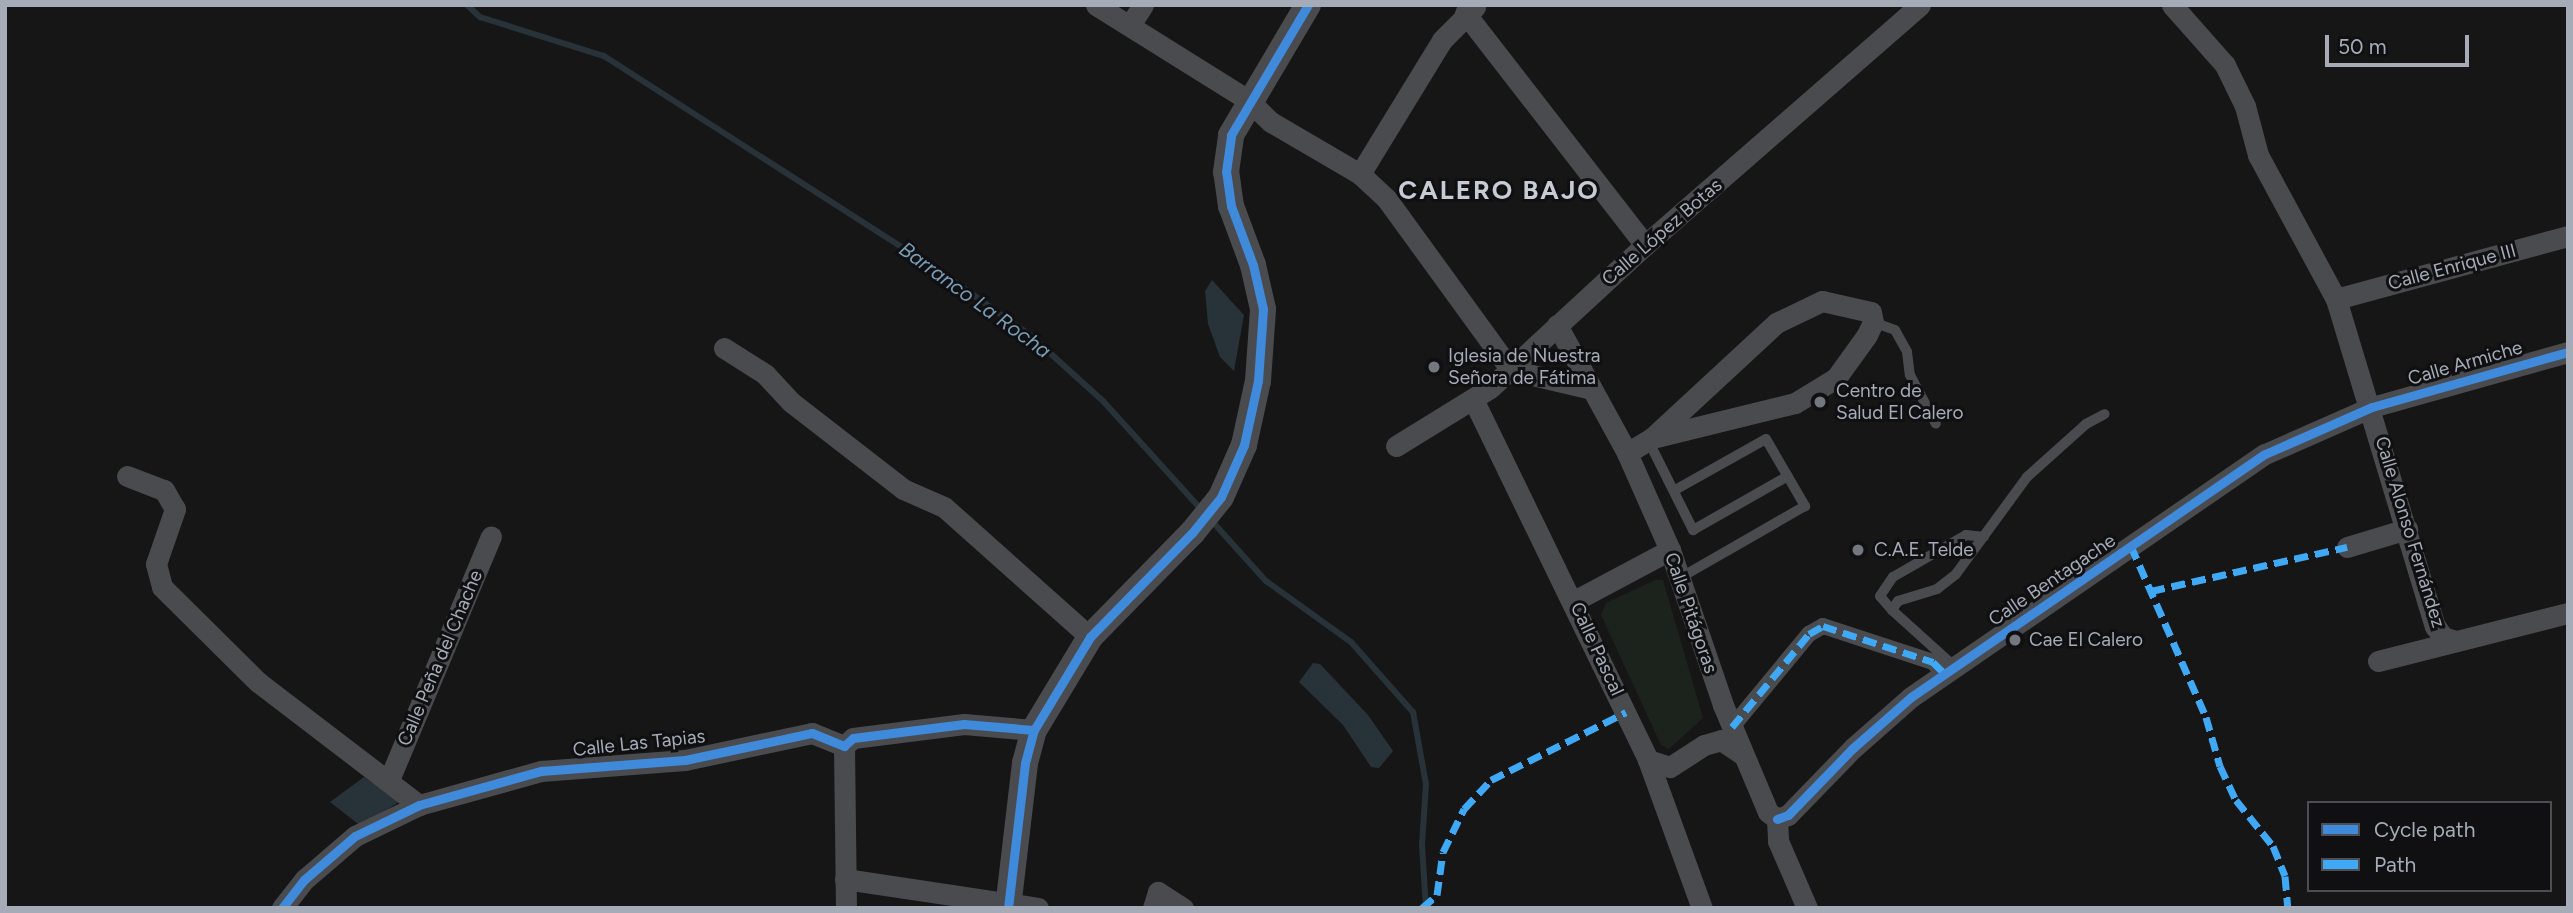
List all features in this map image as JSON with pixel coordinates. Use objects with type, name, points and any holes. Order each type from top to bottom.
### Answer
[{"type":"street","points":[[1096,5],[1248,100],[1271,122],[1360,174],[1386,198],[1511,370],[1592,389]]},
{"type":"street","points":[[1130,25],[1143,5]]},
{"type":"street","points":[[1008,905],[1025,763],[1034,730],[1090,637],[1192,533],[1221,497],[1244,445],[1262,346],[1263,309],[1253,265],[1230,206],[1226,173],[1231,135],[1248,100],[1308,5]]},
{"type":"street","name":"Calle López Botas","points":[[1396,446],[1473,399],[1511,370],[1645,245],[1920,5]]},
{"type":"street","name":"Calle Alonso Fernández","points":[[2172,5],[2225,65],[2245,106],[2258,155],[2336,299],[2372,407],[2435,626],[2443,637],[2455,641]]},
{"type":"street","points":[[1360,174],[1442,40],[1472,9],[1645,245]]},
{"type":"street","name":"Calle Enrique III","points":[[2336,299],[2568,236]]},
{"type":"street","points":[[1627,453],[1650,439],[1776,323],[1822,301],[1858,306],[1871,312],[1872,322],[1836,378],[1795,403],[1650,439]]},
{"type":"street","name":"Calle Pitágoras","points":[[1557,325],[1627,453],[1670,550],[1723,705],[1768,812],[1777,819],[1778,841],[1807,908]]},
{"type":"street","points":[[724,348],[765,374],[791,402],[903,489],[944,506],[1090,637]]},
{"type":"street","name":"Calle Armiche","points":[[2372,407],[2568,352]]},
{"type":"street","name":"Calle Pascal","points":[[1473,399],[1574,601],[1648,760],[1702,908]]},
{"type":"street","name":"Calle Bentagache","points":[[1777,819],[1788,815],[1902,706],[1950,671],[2265,454],[2372,407]]},
{"type":"street","points":[[127,476],[164,491],[175,509],[156,564],[162,587],[258,682],[346,754],[389,780],[419,805]]},
{"type":"street","points":[[2347,547],[2407,529]]},
{"type":"street","name":"Calle Peña del Chache","points":[[389,780],[491,536]]},
{"type":"street","points":[[1574,601],[1670,550]]},
{"type":"street","points":[[2378,661],[2568,613]]},
{"type":"street","points":[[1732,727],[1809,634],[1823,626],[1933,662],[1950,671]]},
{"type":"street","points":[[1704,745],[1717,727],[1723,705]]},
{"type":"street","points":[[846,908],[844,746],[853,738],[964,724],[1034,730]]},
{"type":"street","name":"Calle Las Tapias","points":[[282,908],[305,879],[355,836],[419,805],[541,771],[685,760],[812,733],[844,746]]},
{"type":"street","points":[[1648,760],[1670,767],[1704,745],[1721,740],[1743,755]]},
{"type":"street","points":[[845,879],[1038,908]]},
{"type":"street","points":[[1153,908],[1158,892],[1183,908]]},
{"type":"lane","points":[[1872,322],[1895,330],[1907,352],[1910,375],[1936,424]]},
{"type":"lane","points":[[1892,610],[1898,601],[1937,589],[1956,574],[2028,477],[2086,424],[2105,414]]},
{"type":"lane","points":[[1650,439],[1693,530],[1788,476]]},
{"type":"lane","points":[[1675,490],[1766,439],[1805,506],[1680,578]]},
{"type":"lane","points":[[1950,671],[1880,596],[1893,578],[1966,535],[1984,537]]},
{"type":"shaded area","points":[[1212,280],[1244,315],[1234,371],[1220,357],[1208,324],[1205,291]]},
{"type":"shaded area","points":[[1655,580],[1663,580],[1703,718],[1669,749],[1661,745],[1601,615],[1606,603]]},
{"type":"shaded area","points":[[1313,663],[1320,664],[1368,715],[1393,751],[1379,768],[1371,767],[1343,725],[1299,682]]},
{"type":"shaded area","points":[[364,777],[400,801],[362,827],[330,802]]},
{"type":"waterway","name":"Barranco La Rocha","points":[[467,5],[480,17],[604,56],[948,277],[1030,335],[1103,401],[1201,509]]},
{"type":"waterway","name":"Barranco La Rocha","points":[[1211,520],[1266,581],[1351,642],[1413,712],[1426,784],[1422,845],[1426,908]]},
{"type":"marked path","points":[[2131,546],[2206,717],[2220,766],[2236,800],[2273,846],[2285,876],[2288,908]]},
{"type":"marked path","points":[[2151,591],[2347,547]]},
{"type":"marked path","points":[[1732,727],[1809,634],[1823,626],[1933,662],[1945,674]]},
{"type":"marked path","points":[[1422,908],[1437,895],[1443,852],[1464,809],[1491,780],[1626,712]]},
{"type":"cycle path","points":[[1008,908],[1025,763],[1034,730],[1090,637],[1192,533],[1221,497],[1244,445],[1258,381],[1263,309],[1253,265],[1231,206],[1226,172],[1231,135],[1308,5]]},
{"type":"cycle path","points":[[1777,819],[1788,815],[1853,748],[1911,697],[2265,454],[2372,407],[2568,352]]},
{"type":"cycle path","points":[[282,908],[305,879],[355,836],[419,805],[541,771],[685,760],[812,733],[844,746],[853,738],[964,724],[1034,730]]},
{"type":"place","name":"Iglesia de Nuestra Señora de Fátima","points":[[1434,367]]},
{"type":"place","name":"Centro de Salud El Calero","points":[[1820,402]]},
{"type":"place","name":"C.A.E. Telde","points":[[1858,550]]},
{"type":"place","name":"Cae El Calero","points":[[2015,640]]},
{"type":"district","name":"CALERO BAJO","points":[[1499,191]]}]
